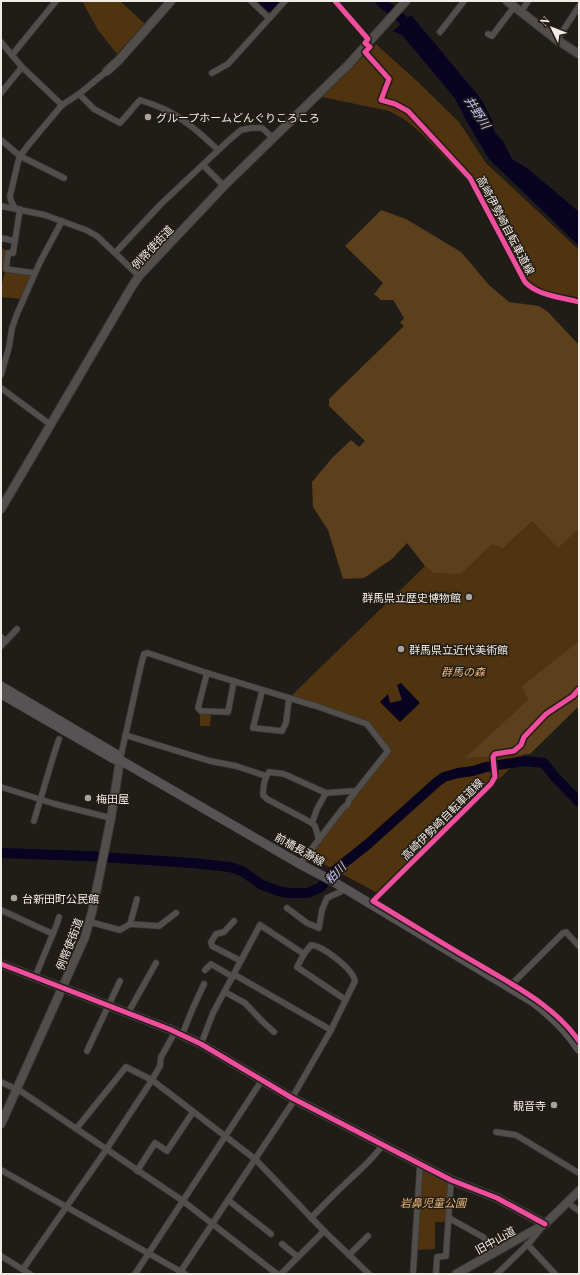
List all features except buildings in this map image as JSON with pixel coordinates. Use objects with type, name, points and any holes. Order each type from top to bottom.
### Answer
[{"type":"main road","points":[[107,71],[119,60],[172,1]]},
{"type":"main road","name":"例幣使街道","points":[[1,509],[4,498],[51,425],[131,288],[140,276],[224,186],[349,64],[406,1]]},
{"type":"main road","points":[[507,1],[557,40],[579,54]]},
{"type":"main road","name":"前橋長瀞線","points":[[1,686],[116,754],[120,760]]},
{"type":"main road","name":"前橋長瀞線","points":[[1,694],[334,882],[532,1001],[550,1014],[560,1024],[579,1049]]},
{"type":"main road","name":"例幣使街道","points":[[1,1124],[83,944],[90,922],[102,864],[120,760]]},
{"type":"main road","points":[[1,964],[128,1013],[202,1044],[294,1099],[451,1180],[497,1198],[545,1224]]},
{"type":"main road","name":"旧中山道","points":[[456,1274],[545,1224],[579,1191]]},
{"type":"street","points":[[12,55],[56,1]]},
{"type":"street","points":[[250,1],[269,18]]},
{"type":"street","points":[[212,73],[228,64],[285,1]]},
{"type":"street","points":[[440,32],[464,1]]},
{"type":"street","points":[[488,34],[492,36],[518,9],[528,1]]},
{"type":"street","points":[[557,40],[579,6]]},
{"type":"street","points":[[1,42],[22,67],[62,105]]},
{"type":"street","points":[[1,93],[22,67]]},
{"type":"street","points":[[34,273],[6,269],[8,253],[14,252],[18,209],[11,200],[10,196],[20,156],[62,105],[79,94],[107,71]]},
{"type":"street","points":[[79,94],[94,109],[120,123],[140,100],[167,111],[185,122],[200,133],[218,150]]},
{"type":"street","points":[[115,253],[161,204],[241,130],[262,128],[273,138]]},
{"type":"street","points":[[1,140],[20,156],[64,178]]},
{"type":"street","points":[[203,165],[224,186]]},
{"type":"street","points":[[1,206],[45,215],[86,230],[97,236],[140,276]]},
{"type":"street","points":[[1,375],[16,314],[34,273],[62,221]]},
{"type":"street","points":[[1,238],[15,241]]},
{"type":"street","points":[[1,388],[51,425]]},
{"type":"street","points":[[1,646],[3,639],[17,629]]},
{"type":"street","points":[[120,760],[144,654],[148,653],[289,699],[319,707],[367,724],[388,750],[349,800],[348,804],[343,808],[320,840],[300,864]]},
{"type":"street","points":[[207,673],[198,708],[201,711],[228,712],[234,681]]},
{"type":"street","points":[[262,690],[253,728],[282,731],[286,723],[289,699]]},
{"type":"street","points":[[125,734],[210,761],[236,766],[266,776]]},
{"type":"street","points":[[34,821],[59,739]]},
{"type":"street","points":[[320,840],[315,826],[312,823],[267,799],[263,795],[263,785],[266,776],[269,772],[284,774],[326,793],[353,791],[355,793]]},
{"type":"street","points":[[1,787],[111,818]]},
{"type":"street","points":[[312,823],[317,809],[326,793]]},
{"type":"street","points":[[287,908],[307,923],[320,928],[322,910],[328,898],[346,890]]},
{"type":"street","points":[[130,924],[137,899]]},
{"type":"street","points":[[1,910],[53,934]]},
{"type":"street","points":[[90,922],[120,930],[130,924],[159,926],[176,913]]},
{"type":"street","points":[[35,977],[59,917]]},
{"type":"street","points":[[234,921],[224,932],[216,934],[210,942],[212,946],[241,961]]},
{"type":"street","points":[[202,1044],[214,1013],[260,925],[304,954]]},
{"type":"street","points":[[509,987],[564,933],[566,932],[569,934],[579,946]]},
{"type":"street","points":[[1,1170],[182,1273],[294,1099],[356,981],[354,976],[338,960],[317,946],[311,945],[297,966],[346,1000]]},
{"type":"street","points":[[128,1013],[156,963]]},
{"type":"street","points":[[205,970],[211,964],[330,1030]]},
{"type":"street","points":[[87,1051],[120,980]]},
{"type":"street","points":[[23,1269],[106,1150],[152,1080],[160,1066],[161,1057],[192,1010],[204,984]]},
{"type":"street","points":[[225,992],[245,1003],[274,1032]]},
{"type":"street","points":[[76,1129],[126,1067],[152,1080],[255,1159],[311,1218],[369,1274]]},
{"type":"street","points":[[135,1274],[262,1080]]},
{"type":"street","points":[[1,1082],[17,1090],[183,1201],[277,1274]]},
{"type":"street","points":[[137,1171],[155,1143],[166,1151],[193,1112]]},
{"type":"street","points":[[496,1132],[516,1135],[579,1173]]},
{"type":"street","points":[[311,1218],[336,1192],[376,1155],[382,1144]]},
{"type":"street","points":[[413,1274],[420,1164]]},
{"type":"street","points":[[436,1274],[437,1257],[446,1256],[451,1180]]},
{"type":"street","points":[[228,1200],[271,1234]]},
{"type":"street","points":[[568,1203],[579,1211]]},
{"type":"street","points":[[449,1218],[483,1237],[496,1251]]},
{"type":"street","points":[[497,1274],[545,1224]]},
{"type":"street","points":[[281,1274],[324,1231]]},
{"type":"street","points":[[349,1255],[368,1236]]},
{"type":"street","points":[[282,1244],[298,1257]]},
{"type":"street","points":[[527,1244],[555,1274]]},
{"type":"street","points":[[1,1256],[30,1274]]},
{"type":"green space","points":[[82,1],[120,1],[145,24],[117,54],[98,30]]},
{"type":"green space","points":[[376,44],[459,122],[486,163],[579,250],[579,303],[536,293],[523,283],[471,185],[422,134],[404,119],[389,111],[322,97]]},
{"type":"green space","points":[[1,248],[6,250],[1,278]]},
{"type":"green space","points":[[5,272],[31,276],[20,299],[1,297],[1,284]]},
{"type":"green space","name":"群馬の森","points":[[579,422],[579,701],[381,895],[309,856],[391,751],[368,722],[291,696],[425,566]]},
{"type":"green space","points":[[200,714],[211,714],[210,726],[200,726]]},
{"type":"green space","name":"岩鼻児童公園","points":[[423,1169],[448,1182],[446,1222],[435,1222],[435,1249],[416,1250],[421,1170]]},
{"type":"shaded area","points":[[381,210],[406,219],[461,252],[489,285],[509,302],[539,306],[548,312],[579,345],[579,528],[558,548],[532,521],[503,548],[492,544],[461,574],[434,573],[425,566],[407,543],[392,559],[364,578],[343,579],[328,530],[313,507],[312,482],[332,458],[351,440],[359,447],[365,441],[329,406],[329,399],[404,326],[400,323],[404,318],[393,300],[381,300],[374,294],[383,283],[345,246]]},
{"type":"shaded area","points":[[579,641],[579,706],[530,754],[465,758],[528,700],[522,686]]},
{"type":"water","points":[[257,1],[281,1],[272,12],[268,11]]},
{"type":"water","name":"井野川","points":[[411,15],[481,99],[492,120],[495,133],[503,141],[512,159],[527,168],[579,212],[579,246],[489,159],[454,97],[402,35],[393,31]]},
{"type":"water","points":[[401,683],[420,703],[400,722],[380,702],[388,694],[390,703],[402,700],[397,685]]},
{"type":"waterway","name":"井野川","points":[[380,1],[414,29]]},
{"type":"waterway","name":"粕川","points":[[1,853],[86,856],[230,867],[242,871],[262,885],[279,891],[288,893],[308,893],[321,887],[334,871],[368,844],[444,777],[486,767],[524,761],[544,763],[554,776],[579,802]]},
{"type":"cycle path","name":"高崎伊勢崎自転車道線","points":[[335,1],[368,39],[365,43],[370,47],[365,52],[389,79],[381,100],[395,104],[408,111],[470,178],[525,282],[530,287],[543,293],[579,302]]},
{"type":"cycle path","name":"高崎伊勢崎自転車道線","points":[[579,689],[573,696],[546,714],[524,737],[521,745],[514,751],[495,754],[493,757],[495,777],[491,784],[373,901],[536,999],[559,1018],[579,1041]]},
{"type":"cycle path","points":[[1,964],[169,1029],[201,1044],[292,1098],[451,1180],[497,1198],[545,1224]]},
{"type":"place","name":"グループホームどんぐりころころ","points":[[148,117]]},
{"type":"place","name":"群馬県立歴史博物館","points":[[469,597]]},
{"type":"place","name":"群馬県立近代美術館","points":[[401,649]]},
{"type":"place","name":"梅田屋","points":[[88,798]]},
{"type":"place","name":"台新田町公民館","points":[[14,898]]},
{"type":"place","name":"観音寺","points":[[554,1105]]}]
